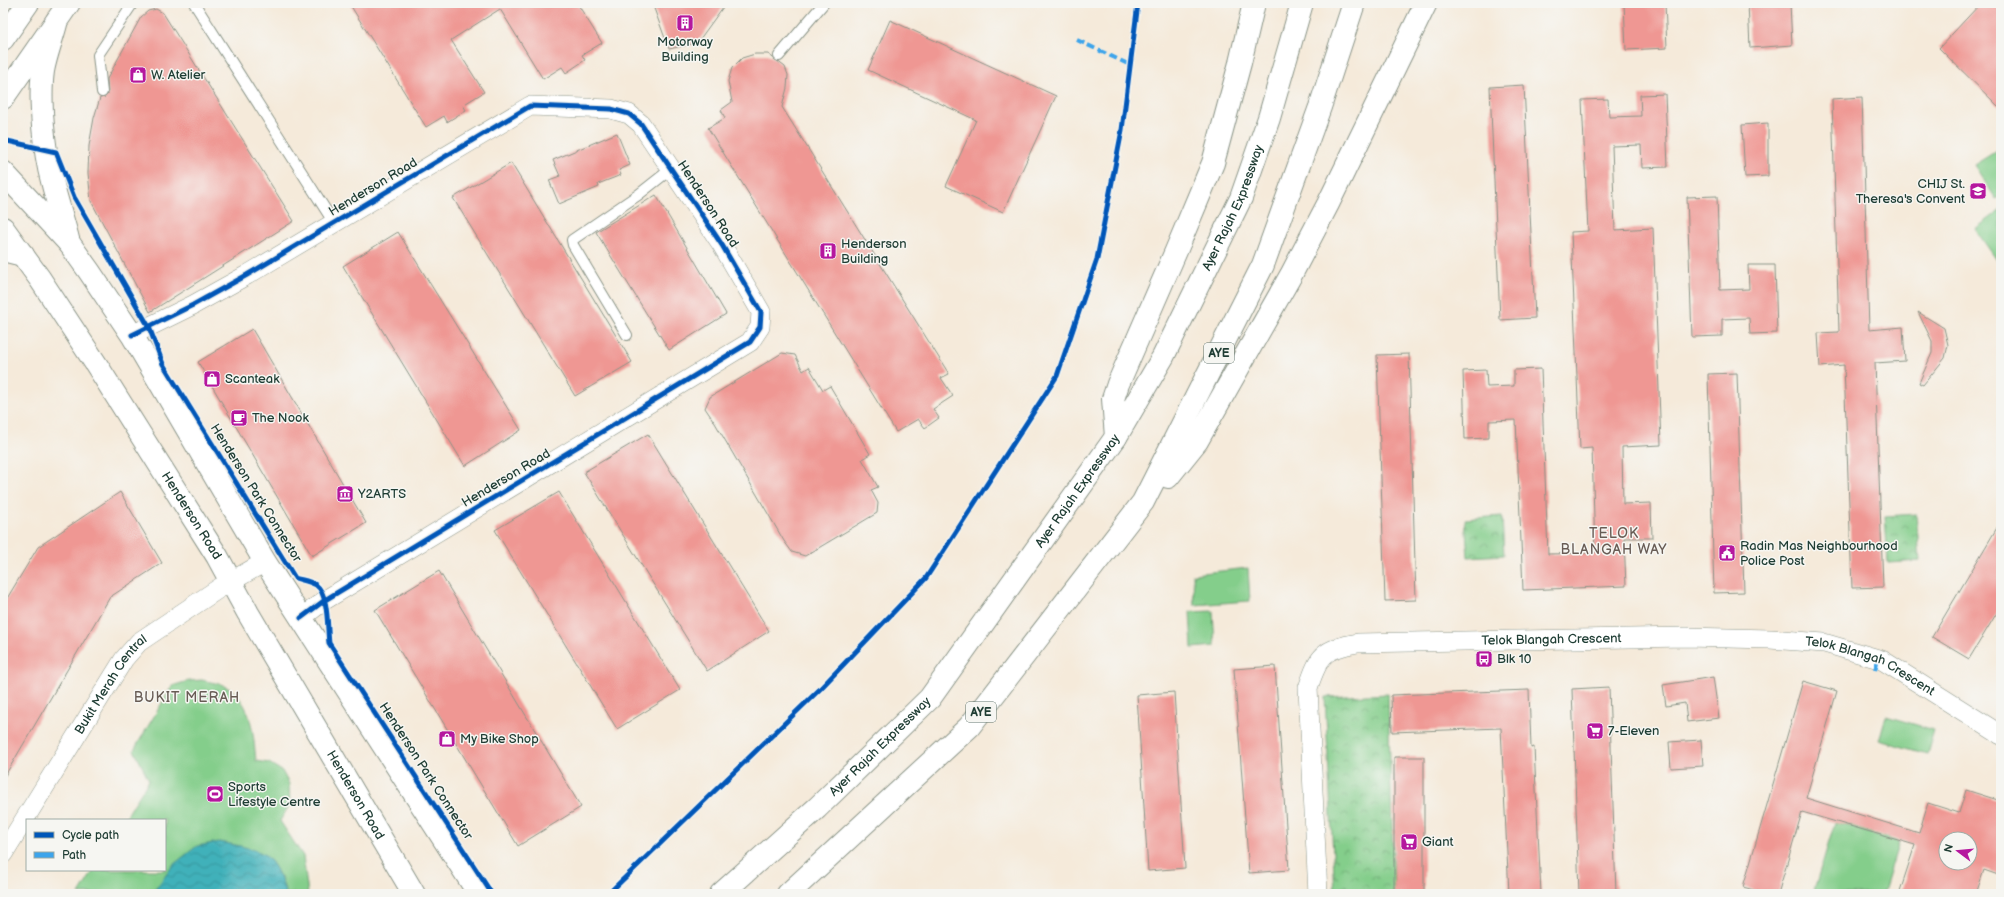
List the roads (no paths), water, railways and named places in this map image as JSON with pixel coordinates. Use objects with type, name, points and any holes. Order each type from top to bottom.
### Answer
[{"type":"main road","points":[[3,11],[13,3]]},
{"type":"main road","points":[[3,39],[28,3]]},
{"type":"main road","points":[[1116,437],[1113,399],[1212,163],[1240,63],[1254,3]]},
{"type":"main road","name":"Ayer Rajah Expressway","points":[[721,894],[817,808],[930,698],[1116,437],[1164,357],[1241,198],[1269,118],[1302,3]]},
{"type":"main road","name":"AYE","points":[[788,894],[969,727],[1144,502],[1263,265],[1320,107],[1354,3]]},
{"type":"main road","points":[[1144,502],[1160,488],[1197,441],[1291,275],[1328,204],[1426,3]]},
{"type":"main road","points":[[3,98],[63,12]]},
{"type":"main road","points":[[63,12],[44,70],[42,99],[46,150],[51,180],[64,220],[68,243]]},
{"type":"main road","points":[[3,172],[68,243],[132,335],[265,562],[479,894]]},
{"type":"main road","name":"Henderson Road","points":[[3,228],[13,252],[96,364],[218,556],[231,581],[414,894]]},
{"type":"street","name":"Henderson Road","points":[[132,335],[193,306],[530,106],[611,109],[629,114],[642,124],[722,245],[761,312],[760,326],[750,342],[325,600],[301,618]]},
{"type":"street","name":"Bukit Merah Central","points":[[3,854],[120,665],[139,642],[231,581],[265,562]]},
{"type":"street","name":"Telok Blangah Crescent","points":[[1318,894],[1308,688],[1314,670],[1323,654],[1340,646],[1358,644],[1686,637],[1770,638],[1824,643],[1882,660],[2001,735]]},
{"type":"lane","points":[[102,92],[98,55],[133,3]]},
{"type":"lane","points":[[194,3],[334,223]]},
{"type":"lane","points":[[779,56],[824,3]]},
{"type":"lane","points":[[627,335],[573,245],[572,240],[638,195],[672,169]]},
{"type":"water","points":[[219,842],[249,848],[265,855],[275,868],[286,894],[158,894],[154,891],[174,864],[197,846]]},
{"type":"place","name":"Motorway Building","points":[[685,23]]},
{"type":"place","name":"W. Atelier","points":[[138,75]]},
{"type":"place","name":"CHIJ St. Theresa's Convent","points":[[1978,191]]},
{"type":"place","name":"Henderson Building","points":[[828,251]]},
{"type":"place","name":"Scanteak","points":[[212,379]]},
{"type":"place","name":"The Nook","points":[[239,418]]},
{"type":"place","name":"Y2ARTS","points":[[345,494]]},
{"type":"place","name":"Radin Mas Neighbourhood Police Post","points":[[1727,553]]},
{"type":"place","name":"Blk 10","points":[[1484,659]]},
{"type":"place","name":"7-Eleven","points":[[1595,731]]},
{"type":"place","name":"My Bike Shop","points":[[447,739]]},
{"type":"place","name":"Sports Lifestyle Centre","points":[[215,794]]},
{"type":"place","name":"Giant","points":[[1409,842]]},
{"type":"district","name":"TELOK BLANGAH WAY","points":[[1614,542]]},
{"type":"district","name":"BUKIT MERAH","points":[[187,697]]}]
